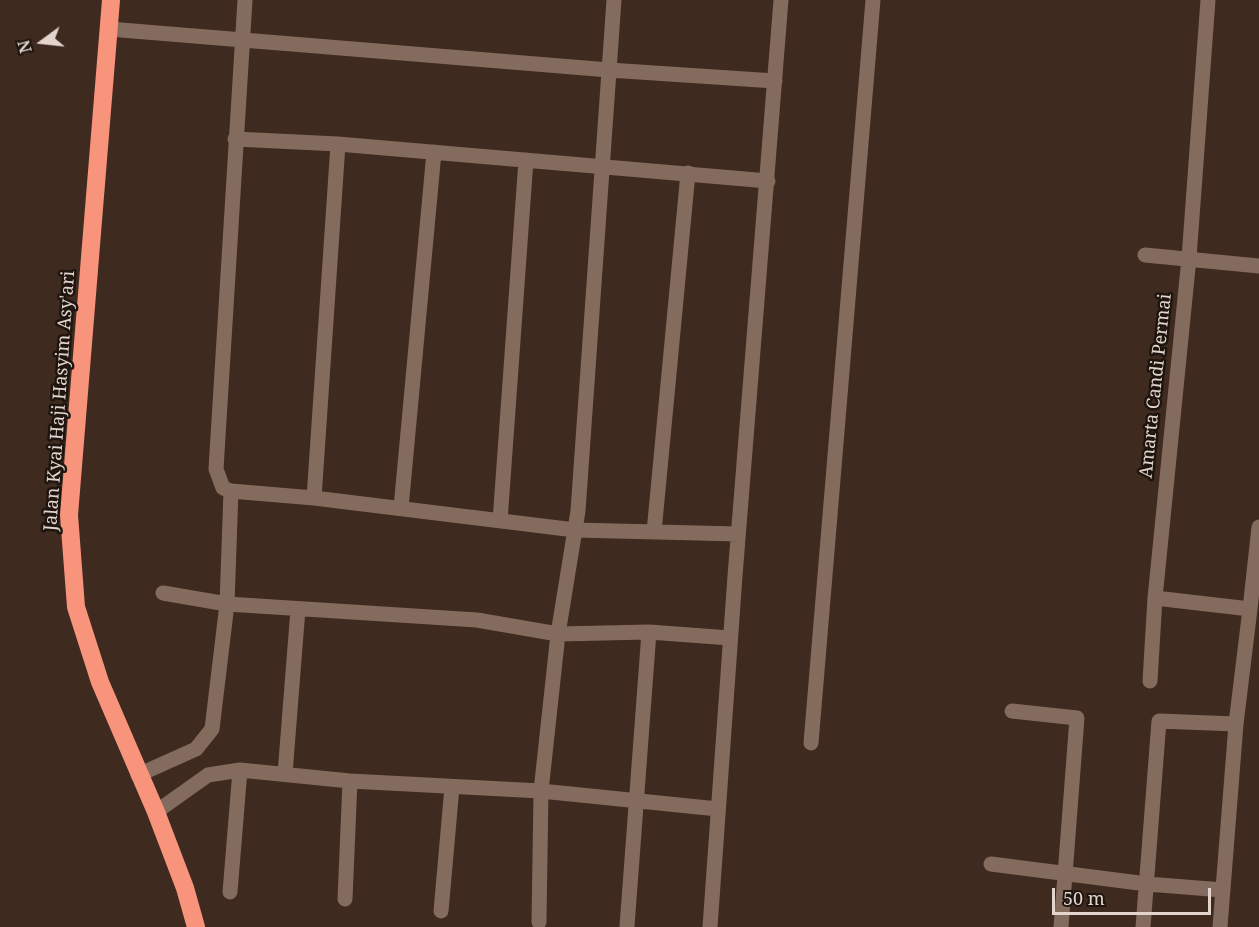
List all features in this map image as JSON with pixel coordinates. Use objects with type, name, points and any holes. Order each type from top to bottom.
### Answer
[{"type":"highway","name":"Jalan Kyai Haji Hasyim Asy'ari","points":[[111,0],[69,515],[76,607],[99,682],[156,812],[185,888],[196,927]]},
{"type":"street","points":[[245,0],[216,469],[222,488],[231,491],[314,498],[575,530],[738,534]]},
{"type":"street","points":[[539,922],[541,791],[558,634],[575,530],[595,301],[614,0]]},
{"type":"street","points":[[710,927],[730,638],[781,0]]},
{"type":"street","points":[[811,743],[873,0]]},
{"type":"street","name":"Amarta Candi Permai","points":[[1150,681],[1155,598],[1189,258],[1208,0]]},
{"type":"street","points":[[109,29],[609,70],[776,81]]},
{"type":"street","points":[[235,139],[338,144],[768,181]]},
{"type":"street","points":[[314,498],[338,144]]},
{"type":"street","points":[[401,508],[434,152]]},
{"type":"street","points":[[500,521],[526,160]]},
{"type":"street","points":[[654,532],[688,173]]},
{"type":"street","points":[[1145,255],[1259,266]]},
{"type":"street","points":[[138,775],[196,750],[212,729],[227,604],[231,491]]},
{"type":"street","points":[[1220,927],[1236,724],[1259,527]]},
{"type":"street","points":[[163,593],[227,604],[477,620],[558,634],[649,632],[730,638]]},
{"type":"street","points":[[1155,598],[1250,609]]},
{"type":"street","points":[[285,774],[298,609]]},
{"type":"street","points":[[627,926],[649,632]]},
{"type":"street","points":[[1012,711],[1077,718],[1067,873],[1061,927]]},
{"type":"street","points":[[1143,927],[1159,721],[1236,724]]},
{"type":"street","points":[[196,750],[208,775]]},
{"type":"street","points":[[156,812],[208,775],[240,770],[350,781],[541,791],[718,809]]},
{"type":"street","points":[[230,892],[240,770]]},
{"type":"street","points":[[345,899],[350,781]]},
{"type":"street","points":[[441,911],[452,787]]},
{"type":"street","points":[[991,864],[1147,884],[1223,890]]}]
